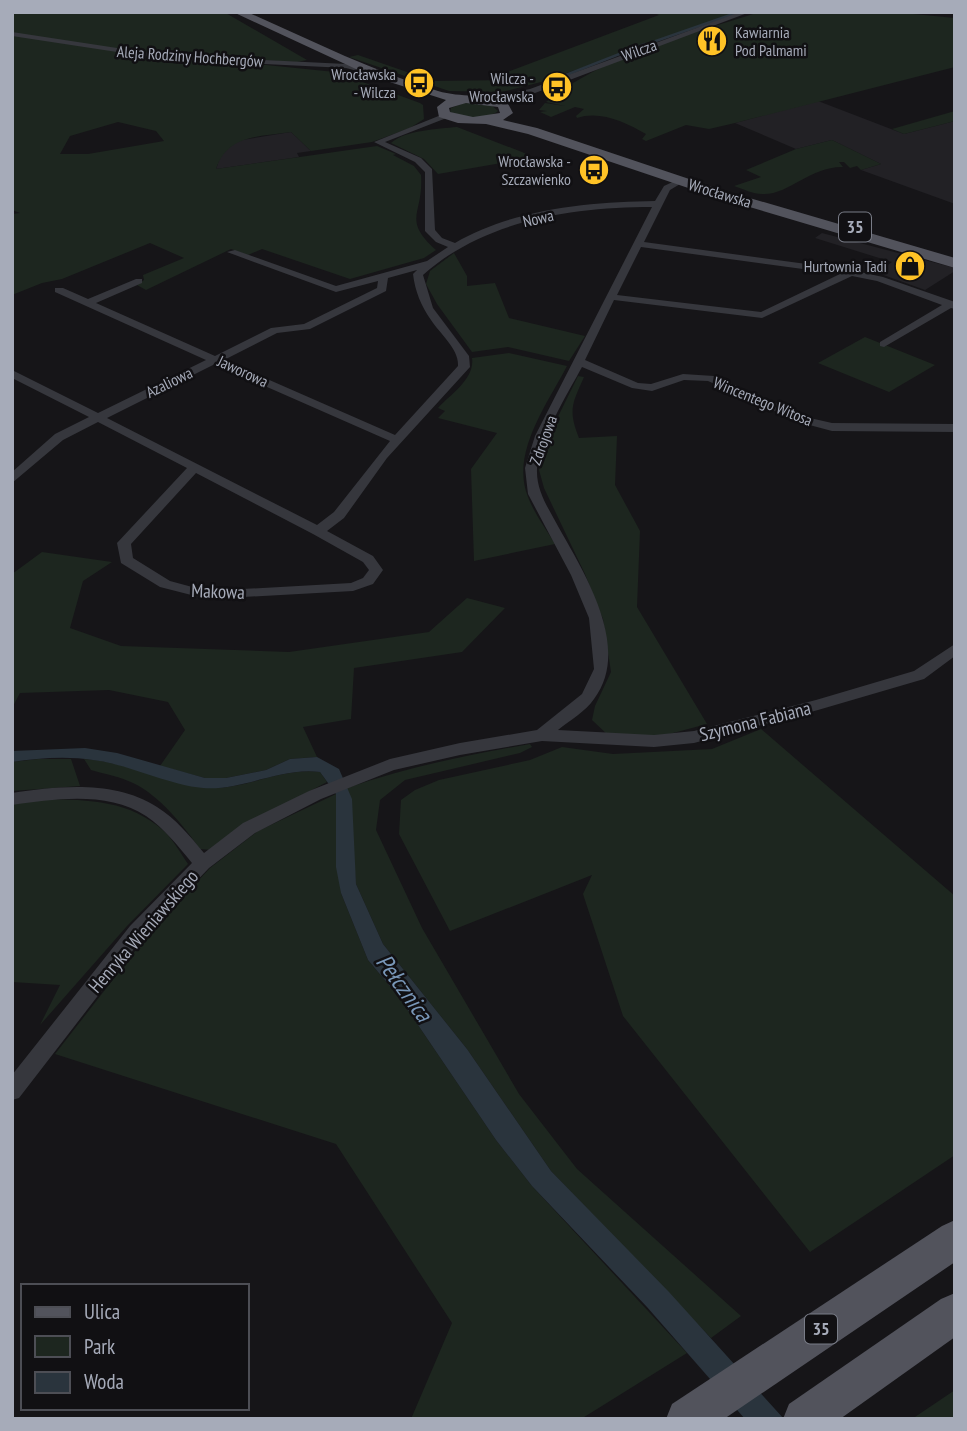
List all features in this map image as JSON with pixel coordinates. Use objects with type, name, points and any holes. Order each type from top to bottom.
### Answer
[{"type":"main road","name":"35","points":[[238,12],[333,65],[424,97],[462,120],[486,120],[505,109]]},
{"type":"main road","name":"35","points":[[277,32],[375,73],[436,94],[462,100],[484,100],[505,109]]},
{"type":"main road","name":"35","points":[[445,111],[462,100]]},
{"type":"main road","name":"Wrocławska","points":[[505,109],[528,124],[683,176],[955,255]]},
{"type":"main road","name":"Wrocławska","points":[[486,120],[533,131],[681,181],[955,262]]},
{"type":"main road","name":"35","points":[[687,1419],[955,1239]]},
{"type":"main road","points":[[804,1419],[955,1313]]},
{"type":"street","name":"Wilcza","points":[[484,100],[532,91],[747,12]]},
{"type":"street","name":"Aleja Rodziny Hochbergów","points":[[12,34],[163,57],[333,65],[375,73]]},
{"type":"street","points":[[304,64],[316,60],[316,55]]},
{"type":"street","name":"Wilcza","points":[[505,109],[532,91]]},
{"type":"street","points":[[414,130],[445,111]]},
{"type":"street","points":[[455,246],[439,240],[430,232],[429,171],[418,160],[378,142],[414,130],[462,120]]},
{"type":"street","name":"Zdrojowa","points":[[542,735],[588,697],[602,669],[596,618],[578,575],[534,494],[531,468],[541,436],[658,204],[667,188],[681,181]]},
{"type":"street","name":"Nowa","points":[[427,264],[455,246],[489,231],[570,211],[615,204],[658,204]]},
{"type":"street","points":[[638,244],[851,273],[880,279],[952,305]]},
{"type":"street","points":[[232,252],[336,289],[427,264]]},
{"type":"street","points":[[12,373],[318,531],[339,515],[397,439],[464,367],[464,356],[426,304],[419,289],[418,274],[427,264]]},
{"type":"street","points":[[611,297],[762,316],[851,273]]},
{"type":"street","name":"Azaliowa","points":[[12,479],[59,437],[97,416],[275,330],[306,327],[382,289],[383,276]]},
{"type":"street","points":[[90,302],[139,281]]},
{"type":"street","name":"Jaworowa","points":[[59,290],[377,433],[397,439]]},
{"type":"street","points":[[884,344],[952,305]]},
{"type":"street","name":"Wincentego Witosa","points":[[578,361],[636,386],[652,388],[683,377],[709,378],[806,421],[832,426],[955,428]]},
{"type":"street","name":"Makowa","points":[[194,468],[124,543],[126,560],[165,584],[207,595],[353,587],[368,581],[376,570],[369,559],[318,531]]},
{"type":"street","name":"Szymona Fabiana","points":[[542,735],[654,741],[694,737],[919,675],[955,649]]},
{"type":"street","name":"Henryka Wieniawskiego","points":[[12,1091],[137,931],[203,863],[249,828],[357,776],[460,749],[542,735]]},
{"type":"street","points":[[12,799],[47,794],[105,795],[141,806],[173,830],[203,863]]},
{"type":"shaded area","points":[[818,101],[904,134],[955,121],[955,204],[861,170],[881,164],[832,140],[796,149],[735,123]]},
{"type":"shaded area","points":[[291,132],[311,151],[297,153],[299,157],[216,169],[221,155],[236,141]]},
{"type":"shaded area","points":[[822,233],[955,268],[955,271],[925,290],[878,273],[892,262],[815,238]]},
{"type":"green space","points":[[12,12],[224,12],[307,60],[297,62],[168,55],[335,72],[420,103],[423,105],[424,119],[410,128],[372,142],[311,151],[291,132],[246,139],[228,149],[216,169],[377,146],[396,154],[393,155],[414,166],[421,175],[417,223],[425,239],[436,250],[424,258],[350,279],[262,249],[248,255],[231,249],[146,290],[137,285],[144,280],[143,275],[184,258],[150,243],[62,279],[42,283],[12,295],[12,214],[20,213],[12,210]],"holes":[[[118,122],[156,131],[164,141],[88,154],[60,154],[70,136]]]},
{"type":"green space","points":[[651,12],[741,12],[541,82],[502,92],[449,91],[349,57],[358,55],[433,81],[511,80],[507,72],[659,15]]},
{"type":"green space","points":[[759,12],[893,12],[955,18],[955,67],[709,129],[686,125],[646,141],[642,139],[646,134],[612,118],[594,115],[577,118],[584,109],[575,107],[551,117],[540,112],[547,111],[539,110],[545,103],[565,106],[546,102],[594,71],[648,48]]},
{"type":"green space","points":[[464,103],[490,104],[498,111],[475,118],[450,112],[451,108]]},
{"type":"green space","points":[[955,111],[955,121],[904,134],[892,129]]},
{"type":"green space","points":[[457,127],[528,155],[518,160],[438,174],[424,159],[391,143],[413,133]]},
{"type":"green space","points":[[832,140],[881,164],[861,170],[857,166],[850,168],[844,162],[839,162],[843,167],[820,171],[771,193],[755,193],[734,186],[761,177],[746,170],[796,149]]},
{"type":"green space","points":[[454,253],[467,276],[467,286],[495,283],[509,318],[585,336],[569,361],[508,347],[472,352],[426,284],[430,271]]},
{"type":"green space","points":[[865,337],[935,365],[889,392],[818,363]]},
{"type":"green space","points":[[509,353],[567,366],[534,429],[524,463],[528,497],[555,544],[474,561],[471,469],[497,433],[438,418],[445,411],[438,408],[466,379],[472,366],[472,358]]},
{"type":"green space","points":[[578,376],[584,377],[573,407],[573,420],[579,438],[617,436],[615,485],[640,531],[637,607],[707,724],[658,737],[608,735],[592,720],[595,706],[611,672],[603,619],[544,488],[539,470],[548,437]]},
{"type":"green space","points":[[42,552],[112,562],[83,581],[70,628],[121,646],[289,652],[429,632],[467,598],[505,608],[462,652],[354,668],[351,719],[303,727],[317,757],[290,759],[266,770],[226,778],[205,778],[160,766],[185,730],[168,702],[109,690],[20,693],[12,708],[12,574]]},
{"type":"green space","points":[[761,729],[955,896],[955,1155],[810,1252],[623,1016],[583,894],[592,875],[450,931],[399,834],[401,800],[415,790],[439,780],[530,760],[562,747],[613,754],[712,749]]},
{"type":"green space","points":[[530,744],[532,747],[520,753],[405,780],[380,800],[376,830],[422,928],[519,1094],[577,1169],[741,1316],[711,1338],[551,1171],[467,1049],[383,944],[356,884],[347,788],[438,762]]},
{"type":"green space","points":[[71,759],[80,786],[12,791],[12,762]]},
{"type":"green space","points":[[84,759],[114,764],[201,787],[231,786],[305,771],[320,772],[327,782],[248,824],[212,850],[200,849],[162,803],[152,795],[128,781],[91,770]]},
{"type":"green space","points":[[336,794],[341,893],[368,960],[399,997],[496,1140],[532,1186],[687,1353],[581,1419],[411,1419],[452,1323],[336,1144],[55,1054],[150,932],[210,868],[258,831]]},
{"type":"green space","points":[[45,799],[94,801],[138,813],[165,832],[188,864],[127,926],[40,1025],[60,985],[12,982],[12,804]]},
{"type":"green space","points":[[955,1390],[955,1419],[912,1419]]},
{"type":"water","name":"Pełcznica","points":[[85,748],[117,753],[205,778],[226,778],[266,770],[290,759],[317,757],[339,769],[352,799],[356,884],[383,944],[467,1049],[551,1171],[669,1292],[784,1419],[745,1419],[647,1307],[532,1186],[496,1140],[399,997],[368,960],[341,893],[336,867],[336,794],[320,772],[290,773],[233,786],[203,788],[93,760],[52,758],[12,762],[12,751]]},
{"type":"waterway","points":[[653,42],[739,12]]},
{"type":"waterway","points":[[548,82],[645,44]]},
{"type":"place","name":"Kawiarnia Pod Palmami","points":[[712,41]]},
{"type":"place","name":"Wrocławska - Wilcza","points":[[419,83]]},
{"type":"place","name":"Wilcza - Wrocławska","points":[[557,87]]},
{"type":"place","name":"Wrocławska - Szczawienko","points":[[594,170]]},
{"type":"place","name":"Hurtownia Tadi","points":[[910,266]]}]
